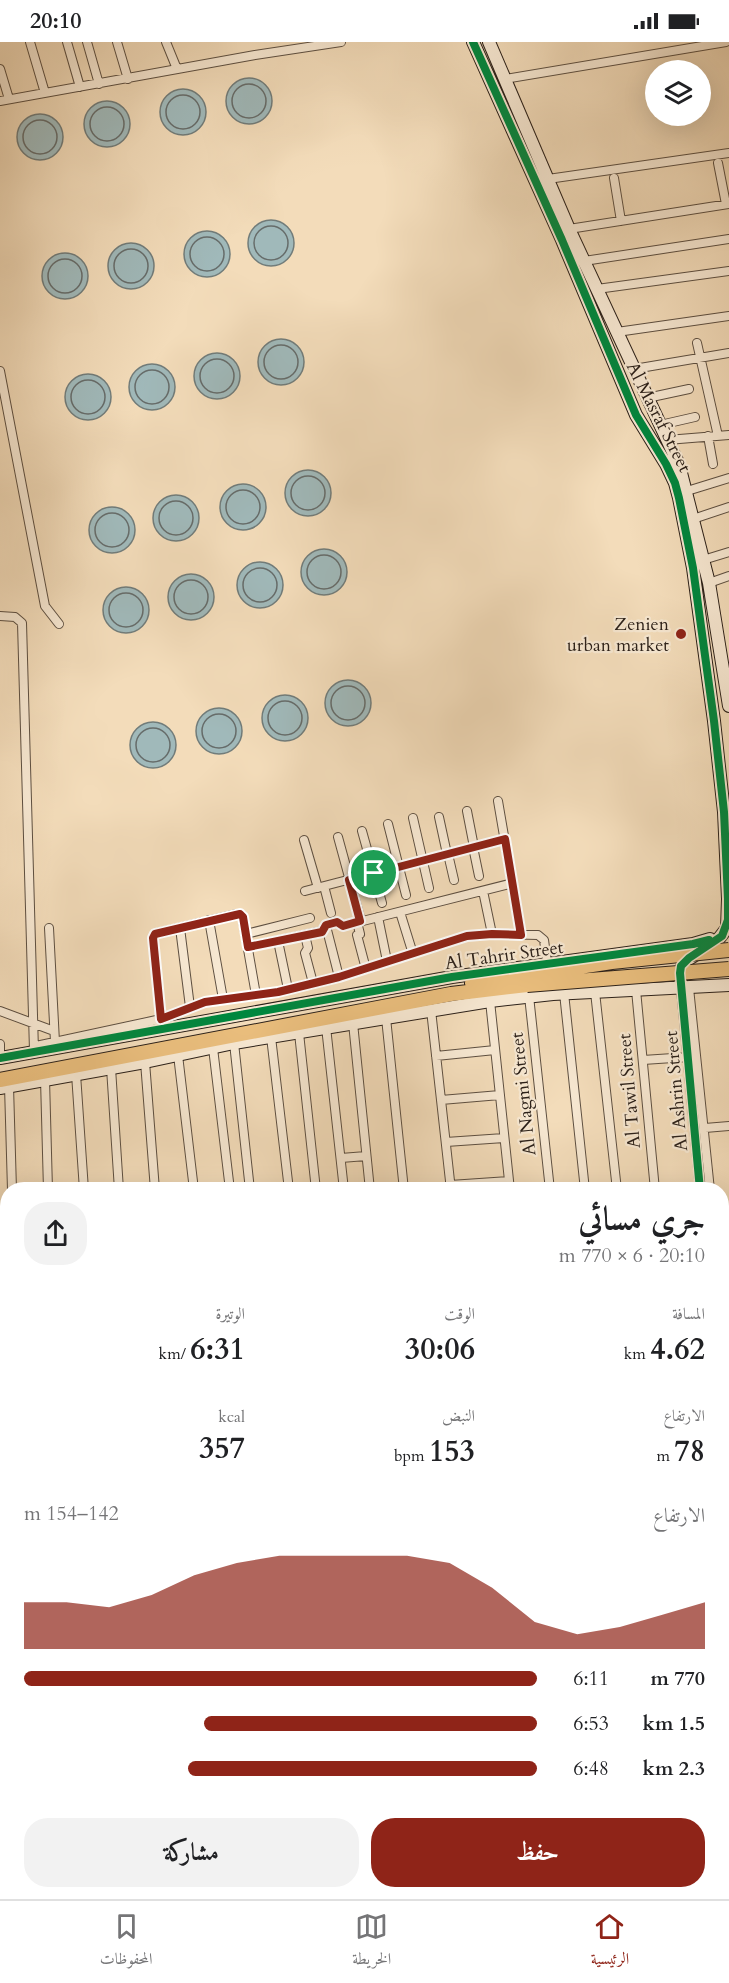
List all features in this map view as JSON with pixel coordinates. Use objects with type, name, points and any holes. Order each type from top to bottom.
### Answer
[{"type":"main road","points":[[0,1074],[449,986],[727,943]]},
{"type":"main road","points":[[3,1085],[451,994],[729,969]]},
{"type":"street","points":[[30,42],[45,93]]},
{"type":"street","points":[[67,42],[80,87]]},
{"type":"street","points":[[87,42],[99,84]]},
{"type":"street","points":[[117,42],[128,78]]},
{"type":"street","points":[[166,42],[177,69]]},
{"type":"street","points":[[0,69],[4,100],[340,42]]},
{"type":"street","name":"Al Masraf Street","points":[[473,42],[636,415],[668,455],[687,491],[725,652],[729,706]]},
{"type":"street","name":"Al Masraf Street","points":[[490,42],[568,229],[668,440],[668,455],[693,568],[717,743],[728,868],[727,943]]},
{"type":"street","points":[[505,79],[726,42]]},
{"type":"street","points":[[514,135],[526,129]]},
{"type":"street","points":[[548,179],[729,153]]},
{"type":"street","points":[[568,229],[727,204],[725,175],[718,163]]},
{"type":"street","points":[[614,178],[621,221]]},
{"type":"street","points":[[584,261],[729,240]]},
{"type":"street","points":[[597,289],[729,271]]},
{"type":"street","points":[[616,332],[729,316]]},
{"type":"street","points":[[697,343],[718,436]]},
{"type":"street","points":[[611,355],[625,349]]},
{"type":"street","points":[[634,369],[729,353]]},
{"type":"street","points":[[0,371],[45,606],[59,624]]},
{"type":"street","points":[[647,398],[689,389]]},
{"type":"street","points":[[660,425],[695,417]]},
{"type":"street","points":[[668,440],[729,435]]},
{"type":"street","points":[[708,436],[713,464]]},
{"type":"street","points":[[687,491],[729,478]]},
{"type":"street","points":[[693,519],[729,507]]},
{"type":"street","points":[[703,560],[729,552]]},
{"type":"street","points":[[708,583],[729,576]]},
{"type":"street","points":[[0,616],[15,617],[22,623],[33,1049]]},
{"type":"street","points":[[498,801],[521,935]]},
{"type":"street","points":[[467,811],[479,876]]},
{"type":"street","points":[[439,817],[454,880]]},
{"type":"street","points":[[413,818],[429,888]]},
{"type":"street","points":[[388,824],[406,896]]},
{"type":"street","points":[[362,831],[382,903]]},
{"type":"street","points":[[338,837],[359,922],[360,934],[357,935],[366,969]]},
{"type":"street","points":[[305,891],[505,839]]},
{"type":"street","points":[[304,840],[331,914]]},
{"type":"street","points":[[248,947],[323,931],[326,926],[337,922],[342,926],[513,883]]},
{"type":"street","points":[[483,891],[492,934]]},
{"type":"street","points":[[400,912],[413,954]]},
{"type":"street","points":[[161,1019],[153,938],[157,933],[240,914],[243,917],[256,995]]},
{"type":"street","points":[[378,917],[387,962]]},
{"type":"street","points":[[246,934],[310,918]]},
{"type":"street","points":[[209,921],[223,999]]},
{"type":"street","points":[[326,926],[339,977]]},
{"type":"street","points":[[49,928],[55,1042]]},
{"type":"street","points":[[180,928],[190,1007]]},
{"type":"street","points":[[0,1044],[0,1053],[33,1049],[161,1019],[190,1007],[223,999],[288,989],[339,977],[449,941],[492,934],[538,935],[543,938],[547,963],[558,994],[584,1182]]},
{"type":"street","points":[[306,935],[308,948],[305,953],[313,983]]},
{"type":"street","points":[[278,941],[288,989]]},
{"type":"street","points":[[685,989],[680,973],[684,962],[727,943]]},
{"type":"street","name":"Al Tahrir Street","points":[[0,1058],[33,1049],[452,977],[693,944],[727,943]]},
{"type":"street","name":"Al Ashrin Street","points":[[685,989],[688,1057],[699,1182]]},
{"type":"street","name":"Al Ashrin Street","points":[[685,989],[705,1128],[709,1182]]},
{"type":"street","points":[[12,1182],[10,1125],[3,1085],[145,1062],[234,1043],[490,1001],[595,992],[729,989]]},
{"type":"street","name":"Al Tawil Street","points":[[636,990],[654,1182]]},
{"type":"street","points":[[595,992],[615,1182]]},
{"type":"street","name":"Al Nagmi Street","points":[[529,996],[549,1182]]},
{"type":"street","points":[[490,1001],[509,1182]]},
{"type":"street","points":[[431,1010],[450,1182]]},
{"type":"street","points":[[0,1011],[54,1031]]},
{"type":"street","points":[[386,1018],[403,1182]]},
{"type":"street","points":[[353,1023],[369,1182]]},
{"type":"street","points":[[327,1027],[343,1182]]},
{"type":"street","points":[[299,1033],[315,1182]]},
{"type":"street","points":[[271,1037],[288,1182]]},
{"type":"street","points":[[234,1043],[249,1182]]},
{"type":"street","points":[[213,1048],[229,1182]]},
{"type":"street","points":[[436,1056],[495,1050]]},
{"type":"street","points":[[178,1055],[193,1182]]},
{"type":"street","points":[[643,1060],[688,1057]]},
{"type":"street","points":[[145,1062],[154,1182]]},
{"type":"street","points":[[111,1068],[118,1182]]},
{"type":"street","points":[[76,1074],[83,1182]]},
{"type":"street","points":[[45,1079],[48,1182]]},
{"type":"street","points":[[441,1100],[500,1095]]},
{"type":"street","points":[[0,1126],[10,1125]]},
{"type":"street","points":[[705,1128],[729,1126]]},
{"type":"street","points":[[446,1142],[504,1138]]},
{"type":"street","points":[[340,1158],[366,1156]]},
{"type":"water","points":[[249,78],[265,85],[272,101],[265,117],[249,124],[233,117],[226,101],[233,85]]},
{"type":"water","points":[[183,89],[199,96],[206,112],[199,128],[183,135],[167,128],[160,112],[167,96]]},
{"type":"water","points":[[107,101],[123,108],[130,124],[123,140],[107,147],[91,140],[84,124],[91,108]]},
{"type":"water","points":[[40,114],[56,121],[63,137],[56,153],[40,160],[24,153],[17,137],[24,121]]},
{"type":"water","points":[[271,220],[287,227],[294,243],[287,259],[271,266],[255,259],[248,243],[255,227]]},
{"type":"water","points":[[207,231],[223,238],[230,254],[223,270],[207,277],[191,270],[184,254],[191,238]]},
{"type":"water","points":[[131,243],[147,250],[154,266],[147,282],[131,289],[115,282],[108,266],[115,250]]},
{"type":"water","points":[[65,253],[81,260],[88,276],[81,292],[65,299],[49,292],[42,276],[49,260]]},
{"type":"water","points":[[281,339],[297,346],[304,362],[297,378],[281,385],[265,378],[258,362],[265,346]]},
{"type":"water","points":[[217,353],[233,360],[240,376],[233,392],[217,399],[201,392],[194,376],[201,360]]},
{"type":"water","points":[[152,364],[168,371],[175,387],[168,403],[152,410],[136,403],[129,387],[136,371]]},
{"type":"water","points":[[88,374],[104,381],[111,397],[104,413],[88,420],[72,413],[65,397],[72,381]]},
{"type":"water","points":[[308,470],[324,477],[331,493],[324,509],[308,516],[292,509],[285,493],[292,477]]},
{"type":"water","points":[[243,484],[259,491],[266,507],[259,523],[243,530],[227,523],[220,507],[227,491]]},
{"type":"water","points":[[176,495],[192,502],[199,518],[192,534],[176,541],[160,534],[153,518],[160,502]]},
{"type":"water","points":[[112,507],[128,514],[135,530],[128,546],[112,553],[96,546],[89,530],[96,514]]},
{"type":"water","points":[[324,549],[340,556],[347,572],[340,588],[324,595],[308,588],[301,572],[308,556]]},
{"type":"water","points":[[260,562],[276,569],[283,585],[276,601],[260,608],[244,601],[237,585],[244,569]]},
{"type":"water","points":[[191,574],[207,581],[214,597],[207,613],[191,620],[175,613],[168,597],[175,581]]},
{"type":"water","points":[[126,587],[142,594],[149,610],[142,626],[126,633],[110,626],[103,610],[110,594]]},
{"type":"water","points":[[348,680],[364,687],[371,703],[364,719],[348,726],[332,719],[325,703],[332,687]]},
{"type":"water","points":[[285,695],[301,702],[308,718],[301,734],[285,741],[269,734],[262,718],[269,702]]},
{"type":"water","points":[[219,708],[235,715],[242,731],[235,747],[219,754],[203,747],[196,731],[203,715]]},
{"type":"water","points":[[153,722],[169,729],[176,745],[169,761],[153,768],[137,761],[130,745],[137,729]]},
{"type":"cycle path","points":[[473,42],[562,240],[636,415],[675,483],[693,568],[724,812],[728,899],[728,920],[722,936],[689,958],[681,966],[680,973],[699,1182]]},
{"type":"cycle path","points":[[0,1058],[452,977],[709,940]]},
{"type":"place","name":"Zenien urban market","points":[[681,634]]},
{"type":"route","points":[[505,839],[521,935],[467,936],[339,977],[278,992],[205,1002],[161,1019],[153,938],[155,934],[236,914],[243,917],[248,947],[322,932],[329,924],[337,922],[343,926],[360,921],[349,880],[374,873],[505,839]]}]
